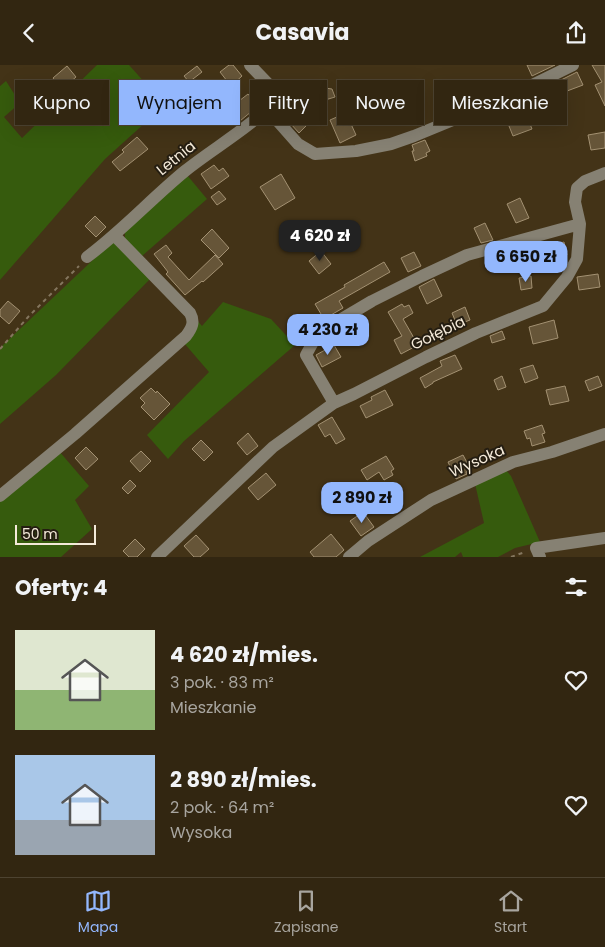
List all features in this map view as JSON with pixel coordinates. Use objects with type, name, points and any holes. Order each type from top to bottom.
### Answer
[{"type":"street","points":[[250,65],[264,80]]},
{"type":"street","points":[[281,125],[298,145],[315,154],[356,151],[391,144],[504,99],[573,65]]},
{"type":"street","name":"Letnia","points":[[87,257],[186,171],[250,122]]},
{"type":"street","name":"Gołębia","points":[[157,557],[273,447],[334,403],[476,333],[543,307],[567,277],[577,259],[580,224],[575,201],[577,188],[585,181],[605,173]]},
{"type":"street","points":[[334,403],[306,355],[318,333],[372,301],[467,255],[580,224]]},
{"type":"street","points":[[0,496],[75,434],[186,336],[192,327],[190,313],[114,235]]},
{"type":"street","name":"Wysoka","points":[[349,557],[368,541],[431,500],[513,462],[552,452],[605,434]]},
{"type":"street","points":[[538,553],[605,538]]},
{"type":"path","points":[[0,349],[29,316],[87,257]]},
{"type":"path","points":[[512,557],[538,553]]},
{"type":"green space","points":[[97,65],[129,65],[142,80],[119,80],[119,125],[143,125],[105,159],[0,280],[0,86],[6,81],[15,95],[15,107],[4,117],[22,138],[35,125],[109,125],[109,80],[82,80]]},
{"type":"green space","points":[[187,175],[207,199],[142,256],[125,240],[125,232]]},
{"type":"green space","points":[[114,240],[150,279],[56,375],[0,424],[0,350],[3,345]]},
{"type":"green space","points":[[223,302],[271,319],[295,345],[184,441],[168,459],[147,435],[209,372],[184,343],[196,319],[202,326]]},
{"type":"green space","points":[[59,451],[89,486],[75,500],[92,529],[61,557],[0,557],[0,499]]},
{"type":"green space","points":[[500,463],[511,476],[540,542],[515,548],[498,557],[463,557],[461,552],[455,557],[420,557],[484,523],[473,475]]},
{"type":"building","points":[[229,65],[233,65],[242,76],[238,80],[226,80],[220,72]]},
{"type":"building","points":[[527,65],[555,65],[532,76]]},
{"type":"building","points":[[592,65],[605,65],[605,106],[595,85],[602,82]]},
{"type":"building","points":[[67,66],[76,77],[72,80],[55,80],[53,78]]},
{"type":"building","points":[[197,66],[202,72],[192,80],[187,80],[184,76]]},
{"type":"building","points":[[577,72],[583,85],[567,91],[567,80],[561,80]]},
{"type":"building","points":[[327,88],[332,89],[335,97],[327,99]]},
{"type":"building","points":[[248,94],[250,96],[250,113],[240,121],[240,100]]},
{"type":"building","points":[[337,117],[337,125],[351,125],[356,135],[340,143],[330,120]]},
{"type":"building","points":[[292,125],[305,125],[299,133]]},
{"type":"building","points":[[509,125],[530,125],[532,129],[513,136]]},
{"type":"building","points":[[605,132],[605,148],[591,150],[588,135]]},
{"type":"building","points":[[137,137],[148,149],[120,171],[112,162]]},
{"type":"building","points":[[425,140],[430,151],[426,153],[427,156],[415,161],[412,145]]},
{"type":"building","points":[[214,165],[219,171],[223,168],[229,176],[211,189],[201,174]]},
{"type":"building","points":[[281,174],[295,198],[275,210],[260,187]]},
{"type":"building","points":[[219,191],[226,199],[217,205],[211,197]]},
{"type":"building","points":[[520,198],[529,218],[516,223],[507,204]]},
{"type":"building","points":[[95,216],[106,227],[96,237],[85,226]]},
{"type":"building","points":[[485,223],[493,240],[481,243],[474,228]]},
{"type":"building","points":[[212,229],[229,248],[219,258],[201,240]]},
{"type":"building","points":[[564,242],[567,255],[549,259],[546,247]]},
{"type":"building","points":[[166,245],[172,253],[168,257],[189,280],[215,255],[223,264],[185,295],[166,274],[168,272],[154,254]]},
{"type":"building","points":[[321,251],[331,264],[319,274],[309,261]]},
{"type":"building","points":[[414,252],[421,266],[408,272],[401,258]]},
{"type":"building","points":[[384,262],[390,272],[339,301],[343,308],[324,319],[315,304]]},
{"type":"building","points":[[598,274],[600,287],[579,290],[577,277]]},
{"type":"building","points":[[531,276],[532,288],[521,290],[519,278]]},
{"type":"building","points":[[434,279],[442,296],[427,304],[419,287]]},
{"type":"building","points":[[8,301],[20,311],[9,324],[0,316],[0,310]]},
{"type":"building","points":[[402,304],[404,307],[409,305],[413,313],[403,319],[418,345],[401,354],[394,340],[402,336],[388,312]]},
{"type":"building","points":[[465,307],[470,320],[457,325],[452,313]]},
{"type":"building","points":[[554,320],[558,338],[533,344],[529,327]]},
{"type":"building","points":[[502,331],[505,339],[492,343],[490,336]]},
{"type":"building","points":[[334,345],[341,357],[322,367],[316,355]]},
{"type":"building","points":[[455,355],[462,369],[433,382],[425,388],[420,378],[442,366],[440,361]]},
{"type":"building","points":[[533,365],[538,378],[525,383],[520,369]]},
{"type":"building","points":[[502,376],[506,387],[498,390],[494,380]]},
{"type":"building","points":[[598,376],[602,386],[589,391],[585,381]]},
{"type":"building","points":[[565,386],[569,401],[550,405],[546,390]]},
{"type":"building","points":[[151,388],[156,393],[157,391],[170,404],[154,420],[141,407],[145,403],[140,398]]},
{"type":"building","points":[[385,390],[393,405],[366,418],[360,406],[372,400],[371,397]]},
{"type":"building","points":[[332,417],[345,439],[336,444],[330,434],[325,437],[318,425]]},
{"type":"building","points":[[542,425],[545,433],[542,434],[545,442],[532,446],[530,438],[527,439],[524,431]]},
{"type":"building","points":[[248,433],[258,446],[247,455],[237,443]]},
{"type":"building","points":[[201,440],[213,452],[204,461],[192,449]]},
{"type":"building","points":[[86,447],[98,459],[86,470],[75,458]]},
{"type":"building","points":[[141,451],[151,461],[140,472],[130,461]]},
{"type":"building","points":[[463,455],[471,470],[456,479],[448,462]]},
{"type":"building","points":[[386,456],[394,469],[391,471],[393,475],[384,480],[379,472],[367,480],[361,470]]},
{"type":"building","points":[[266,473],[276,485],[258,500],[248,488]]},
{"type":"building","points":[[130,480],[136,486],[128,494],[122,488]]},
{"type":"building","points":[[363,512],[374,527],[361,536],[350,521]]},
{"type":"building","points":[[331,534],[344,550],[336,557],[314,557],[310,552]]},
{"type":"building","points":[[196,535],[209,549],[200,557],[194,557],[184,546]]},
{"type":"building","points":[[135,539],[145,549],[137,557],[129,557],[123,551]]}]
